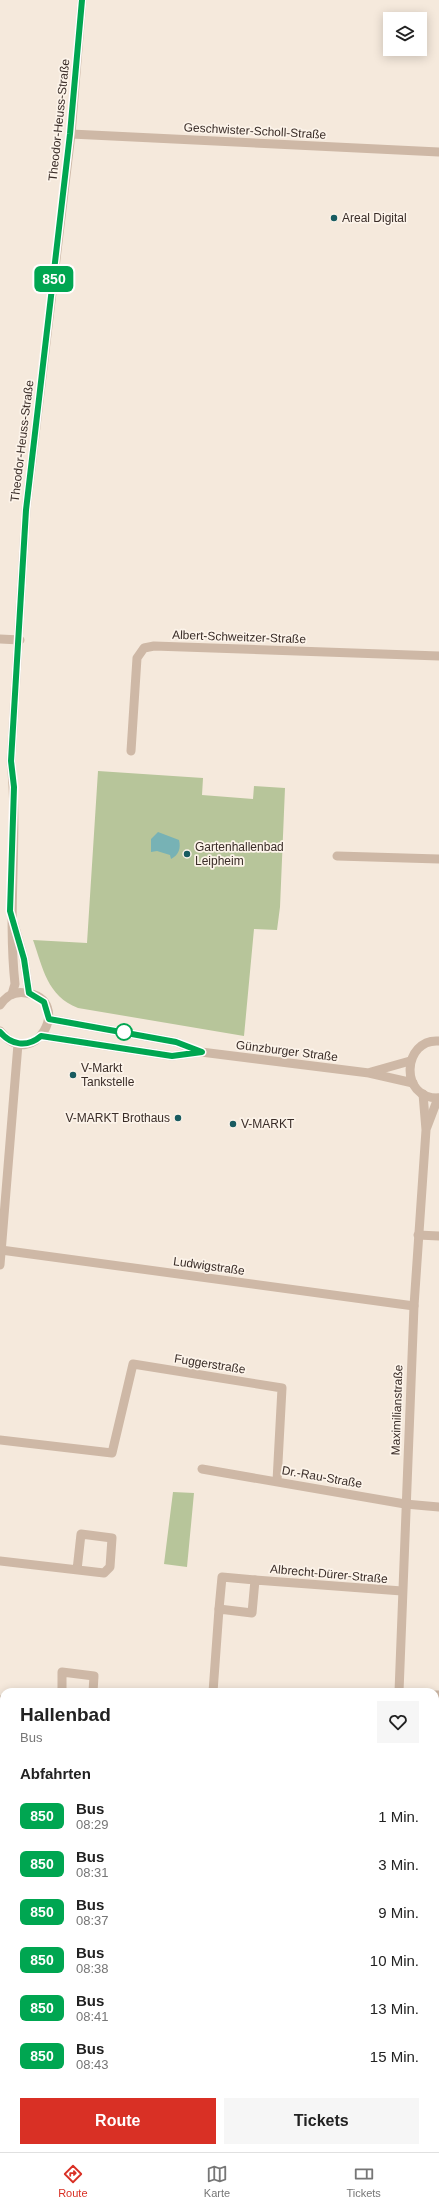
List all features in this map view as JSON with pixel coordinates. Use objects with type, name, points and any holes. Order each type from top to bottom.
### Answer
[{"type":"street","name":"Theodor-Heuss-Straße","points":[[12,994],[15,984],[10,911],[14,787],[11,761],[20,640],[26,510],[70,134],[82,0]]},
{"type":"street","name":"Geschwister-Scholl-Straße","points":[[70,134],[439,152]]},
{"type":"street","points":[[0,639],[20,640]]},
{"type":"street","name":"Albert-Schweitzer-Straße","points":[[131,751],[137,658],[144,648],[154,646],[439,656]]},
{"type":"street","points":[[337,856],[439,859]]},
{"type":"street","name":"Theodor-Heuss-Straße","points":[[10,911],[24,959],[29,993]]},
{"type":"street","points":[[0,1005],[12,994],[29,993],[44,1002],[49,1019],[45,1031],[41,1036],[30,1043],[18,1044],[8,1039],[0,1032]]},
{"type":"street","name":"Günzburger Straße","points":[[49,1019],[176,1042],[202,1052],[369,1073],[413,1083]]},
{"type":"street","name":"Günzburger Straße","points":[[41,1036],[172,1056],[202,1052]]},
{"type":"street","points":[[438,1040],[422,1046],[415,1053],[410,1061],[409,1072],[413,1083],[423,1094],[439,1098]]},
{"type":"street","points":[[0,1265],[18,1044]]},
{"type":"street","name":"Günzburger Straße","points":[[369,1073],[410,1061]]},
{"type":"street","name":"Maximilianstraße","points":[[399,1688],[405,1504],[414,1306],[426,1130],[423,1094]]},
{"type":"street","name":"Maximilianstraße","points":[[426,1130],[439,1098]]},
{"type":"street","points":[[418,1235],[439,1236]]},
{"type":"street","name":"Ludwigstraße","points":[[1,1250],[414,1306]]},
{"type":"street","name":"Fuggerstraße","points":[[0,1440],[112,1453],[133,1364],[282,1388],[277,1482]]},
{"type":"street","name":"Dr.-Rau-Straße","points":[[202,1469],[405,1504],[439,1507]]},
{"type":"street","points":[[0,1561],[77,1570],[104,1573],[109,1569],[112,1538],[81,1534],[77,1570]]},
{"type":"street","name":"Albrecht-Dürer-Straße","points":[[213,1688],[222,1577],[402,1592]]},
{"type":"street","name":"Albrecht-Dürer-Straße","points":[[219,1610],[252,1613],[255,1580]]},
{"type":"street","points":[[62,1688],[62,1672],[94,1676],[93,1688]]},
{"type":"green space","name":"Gartenhallenbad Leipheim","points":[[98,771],[203,778],[202,795],[253,799],[254,786],[285,788],[280,907],[277,930],[254,929],[244,1036],[78,1008],[59,996],[53,989],[43,971],[33,940],[87,943]]},
{"type":"green space","points":[[173,1492],[194,1493],[187,1567],[164,1564]]},
{"type":"water","points":[[158,832],[179,840],[179,851],[171,859],[170,855],[157,851],[151,852],[151,839]]},
{"type":"bus line","name":"850","points":[[0,1032],[12,1042],[18,1044],[30,1043],[41,1036],[172,1056],[202,1052],[176,1042],[49,1019],[44,1002],[35,995],[29,993],[24,959],[10,911],[14,787],[11,761],[20,640],[26,510],[70,134],[82,0]]},
{"type":"place","name":"Areal Digital","points":[[334,218]]},
{"type":"place","name":"Gartenhallenbad Leipheim","points":[[187,854]]},
{"type":"place","name":"V-Markt Tankstelle","points":[[73,1075]]},
{"type":"place","name":"V-MARKT Brothaus","points":[[178,1118]]},
{"type":"place","name":"V-MARKT","points":[[233,1124]]}]
